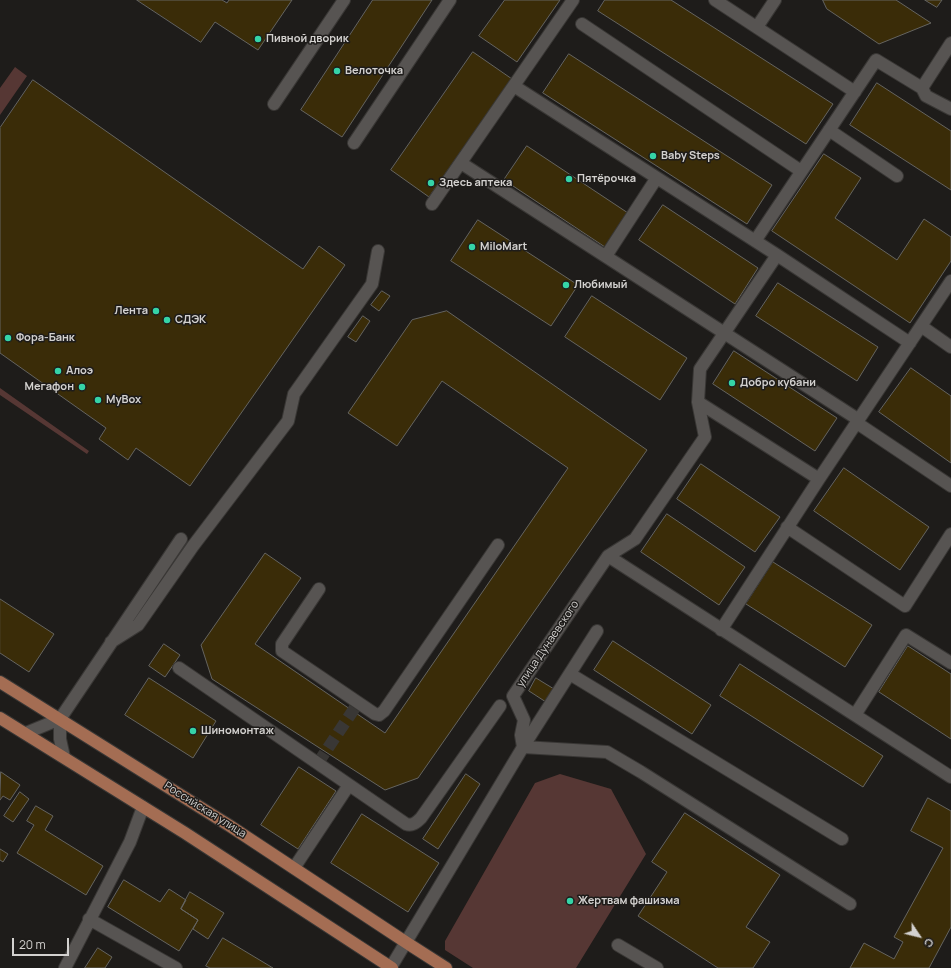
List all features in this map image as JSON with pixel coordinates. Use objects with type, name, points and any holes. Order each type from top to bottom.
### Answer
[{"type":"main road","name":"Российская улица","points":[[0,682],[230,826],[446,968]]},
{"type":"main road","points":[[0,718],[143,807],[392,968]]},
{"type":"street","points":[[274,104],[343,0]]},
{"type":"street","points":[[354,143],[450,0]]},
{"type":"street","points":[[432,204],[573,0]]},
{"type":"street","points":[[716,0],[855,92]]},
{"type":"street","points":[[757,27],[775,0]]},
{"type":"street","points":[[582,24],[801,171]]},
{"type":"street","points":[[922,88],[951,43]]},
{"type":"street","points":[[755,241],[876,60],[922,88],[926,96],[951,109]]},
{"type":"street","points":[[514,86],[656,179],[777,255],[910,343]]},
{"type":"street","points":[[829,130],[897,176]]},
{"type":"street","points":[[461,163],[725,332],[858,421],[951,486]]},
{"type":"street","points":[[606,256],[656,179]]},
{"type":"street","points":[[111,642],[138,625],[193,546],[288,421],[294,394],[372,284],[378,251]]},
{"type":"street","name":"улица Дунаевского","points":[[524,747],[522,735],[524,720],[513,696],[608,556],[635,539],[704,437],[698,402],[700,369],[777,255]]},
{"type":"street","points":[[721,630],[788,526],[951,281]]},
{"type":"street","points":[[921,326],[951,347]]},
{"type":"street","points":[[698,402],[819,479]]},
{"type":"street","points":[[788,526],[905,606],[951,534]]},
{"type":"street","points":[[64,757],[60,738],[60,719],[181,539]]},
{"type":"street","points":[[319,589],[282,644],[282,651],[378,715],[384,711],[498,545]]},
{"type":"street","points":[[608,556],[951,777]]},
{"type":"street","points":[[392,968],[524,747],[597,631]]},
{"type":"street","points":[[855,715],[906,635],[951,664]]},
{"type":"street","points":[[179,668],[406,824],[412,825],[421,818],[500,706]]},
{"type":"street","points":[[570,674],[842,839]]},
{"type":"street","points":[[26,733],[60,719]]},
{"type":"street","points":[[524,747],[607,752],[850,904]]},
{"type":"street","points":[[294,868],[349,785]]},
{"type":"street","points":[[65,968],[130,842],[143,807]]},
{"type":"street","points":[[89,919],[176,968]]},
{"type":"street","points":[[618,945],[656,968]]},
{"type":"shaded area","points":[[15,67],[27,76],[0,115],[0,88]]},
{"type":"shaded area","points":[[0,388],[89,451],[87,454],[0,395]]},
{"type":"shaded area","points":[[560,774],[611,789],[646,854],[576,968],[473,968],[445,950],[445,941],[535,783]]},
{"type":"building","points":[[137,0],[222,0],[227,3],[229,0],[292,0],[258,50],[215,22],[201,42]]},
{"type":"building","points":[[373,0],[432,0],[342,137],[301,110]]},
{"type":"building","points":[[505,0],[560,0],[517,62],[479,36]]},
{"type":"building","points":[[605,0],[671,0],[833,104],[806,144],[598,11]]},
{"type":"building","points":[[823,0],[896,0],[931,23],[879,44],[827,9]]},
{"type":"building","points":[[925,0],[942,0],[937,7]]},
{"type":"building","points":[[473,52],[512,79],[429,197],[391,170]]},
{"type":"building","points":[[569,54],[772,185],[747,224],[543,93]]},
{"type":"building","name":"Лента","points":[[33,80],[303,269],[319,246],[345,265],[190,486],[136,448],[128,460],[99,439],[106,428],[0,353],[0,128]]},
{"type":"building","points":[[877,83],[951,131],[951,190],[850,125]]},
{"type":"building","points":[[527,146],[628,213],[605,247],[504,180]]},
{"type":"building","points":[[824,154],[861,178],[835,218],[897,260],[924,219],[951,237],[951,261],[910,323],[772,231]]},
{"type":"building","points":[[663,205],[758,268],[735,304],[639,240]]},
{"type":"building","points":[[478,220],[578,285],[551,326],[451,261]]},
{"type":"building","points":[[778,283],[878,347],[857,381],[756,316]]},
{"type":"building","points":[[382,291],[390,296],[379,311],[371,305]]},
{"type":"building","points":[[592,296],[687,358],[660,400],[565,337]]},
{"type":"building","points":[[447,311],[647,450],[418,778],[385,790],[212,679],[201,645],[265,553],[301,578],[255,644],[385,733],[568,468],[442,381],[397,446],[348,413],[412,320]]},
{"type":"building","points":[[363,316],[370,321],[356,342],[348,337]]},
{"type":"building","points":[[734,351],[837,418],[815,451],[713,384]]},
{"type":"building","points":[[911,368],[951,396],[951,463],[879,412]]},
{"type":"building","points":[[701,464],[780,517],[755,552],[677,499]]},
{"type":"building","points":[[844,468],[929,527],[900,570],[814,511]]},
{"type":"building","points":[[667,514],[745,567],[719,605],[641,552]]},
{"type":"building","points":[[773,562],[872,625],[845,667],[746,604]]},
{"type":"building","points":[[0,599],[54,634],[29,672],[0,653]]},
{"type":"building","points":[[613,641],[711,705],[692,734],[594,670]]},
{"type":"building","points":[[164,644],[180,655],[165,677],[149,666]]},
{"type":"building","points":[[908,646],[951,674],[951,739],[879,692]]},
{"type":"building","points":[[740,664],[883,756],[863,787],[720,696]]},
{"type":"building","points":[[149,678],[216,721],[193,758],[125,715]]},
{"type":"building","points":[[536,678],[554,689],[546,702],[529,691]]},
{"type":"building","points":[[299,767],[336,791],[298,849],[261,825]]},
{"type":"building","points":[[1,772],[20,785],[10,800],[3,796],[0,800]]},
{"type":"building","points":[[466,774],[480,784],[438,849],[423,839]]},
{"type":"building","points":[[20,792],[29,799],[13,822],[4,816]]},
{"type":"building","points":[[928,798],[951,811],[951,927],[929,968],[850,968],[864,943],[894,959],[903,942],[894,937],[943,848],[911,831]]},
{"type":"building","points":[[36,806],[53,816],[45,830],[103,866],[86,895],[17,853],[34,825],[27,821]]},
{"type":"building","points":[[685,813],[780,875],[746,927],[770,942],[753,968],[718,968],[638,916],[667,872],[652,862]]},
{"type":"building","points":[[362,814],[439,863],[408,912],[331,863]]},
{"type":"building","points":[[0,849],[8,854],[3,862],[0,860]]},
{"type":"building","points":[[124,880],[160,902],[169,889],[186,900],[181,909],[198,920],[179,951],[108,907]]},
{"type":"building","points":[[190,892],[224,913],[208,939],[193,929],[198,920],[181,909]]},
{"type":"building","points":[[223,938],[273,968],[210,968],[206,966]]},
{"type":"building","points":[[98,948],[112,957],[105,968],[85,968]]},
{"type":"tunnel","points":[[318,763],[358,703]]},
{"type":"place","name":"Пивной дворик","points":[[258,39]]},
{"type":"place","name":"Велоточка","points":[[337,71]]},
{"type":"place","name":"Baby Steps","points":[[653,156]]},
{"type":"place","name":"Пятёрочка","points":[[569,179]]},
{"type":"place","name":"Здесь аптека","points":[[431,183]]},
{"type":"place","name":"MiloMart","points":[[472,247]]},
{"type":"place","name":"Любимый","points":[[566,285]]},
{"type":"place","name":"Лента","points":[[156,311]]},
{"type":"place","name":"СДЭК","points":[[167,320]]},
{"type":"place","name":"Фора-Банк","points":[[8,338]]},
{"type":"place","name":"Алоэ","points":[[58,371]]},
{"type":"place","name":"Добро кубани","points":[[732,383]]},
{"type":"place","name":"Мегафон","points":[[82,387]]},
{"type":"place","name":"MyBox","points":[[98,400]]},
{"type":"place","name":"Шиномонтаж","points":[[193,731]]},
{"type":"place","name":"Жертвам фашизма","points":[[570,901]]}]
